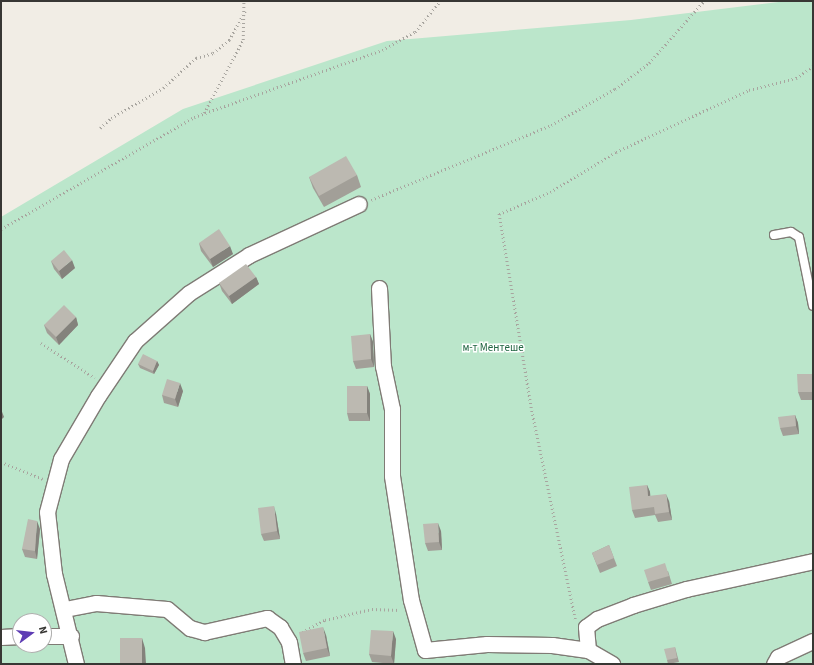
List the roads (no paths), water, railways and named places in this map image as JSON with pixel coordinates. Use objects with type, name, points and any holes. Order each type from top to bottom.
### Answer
[{"type":"street","points":[[76,664],[65,610],[54,574],[47,512],[61,459],[106,385],[135,341],[189,293],[249,255],[359,204]]},
{"type":"street","points":[[379,288],[383,366],[392,409],[392,476],[411,600],[424,650],[487,644],[552,645],[588,650],[612,664]]},
{"type":"street","points":[[588,650],[586,627],[597,619],[633,605],[686,588],[813,561]]},
{"type":"street","points":[[65,610],[96,603],[167,609],[190,628],[204,632],[268,618],[280,627],[289,642],[293,664]]},
{"type":"street","points":[[1,637],[12,636]]},
{"type":"street","points":[[52,636],[71,636]]},
{"type":"street","points":[[774,664],[778,658],[813,641]]},
{"type":"lane","points":[[774,235],[791,232],[799,237],[813,306]]},
{"type":"park label","name":"м-т Ментeше","points":[[493,348]]}]
